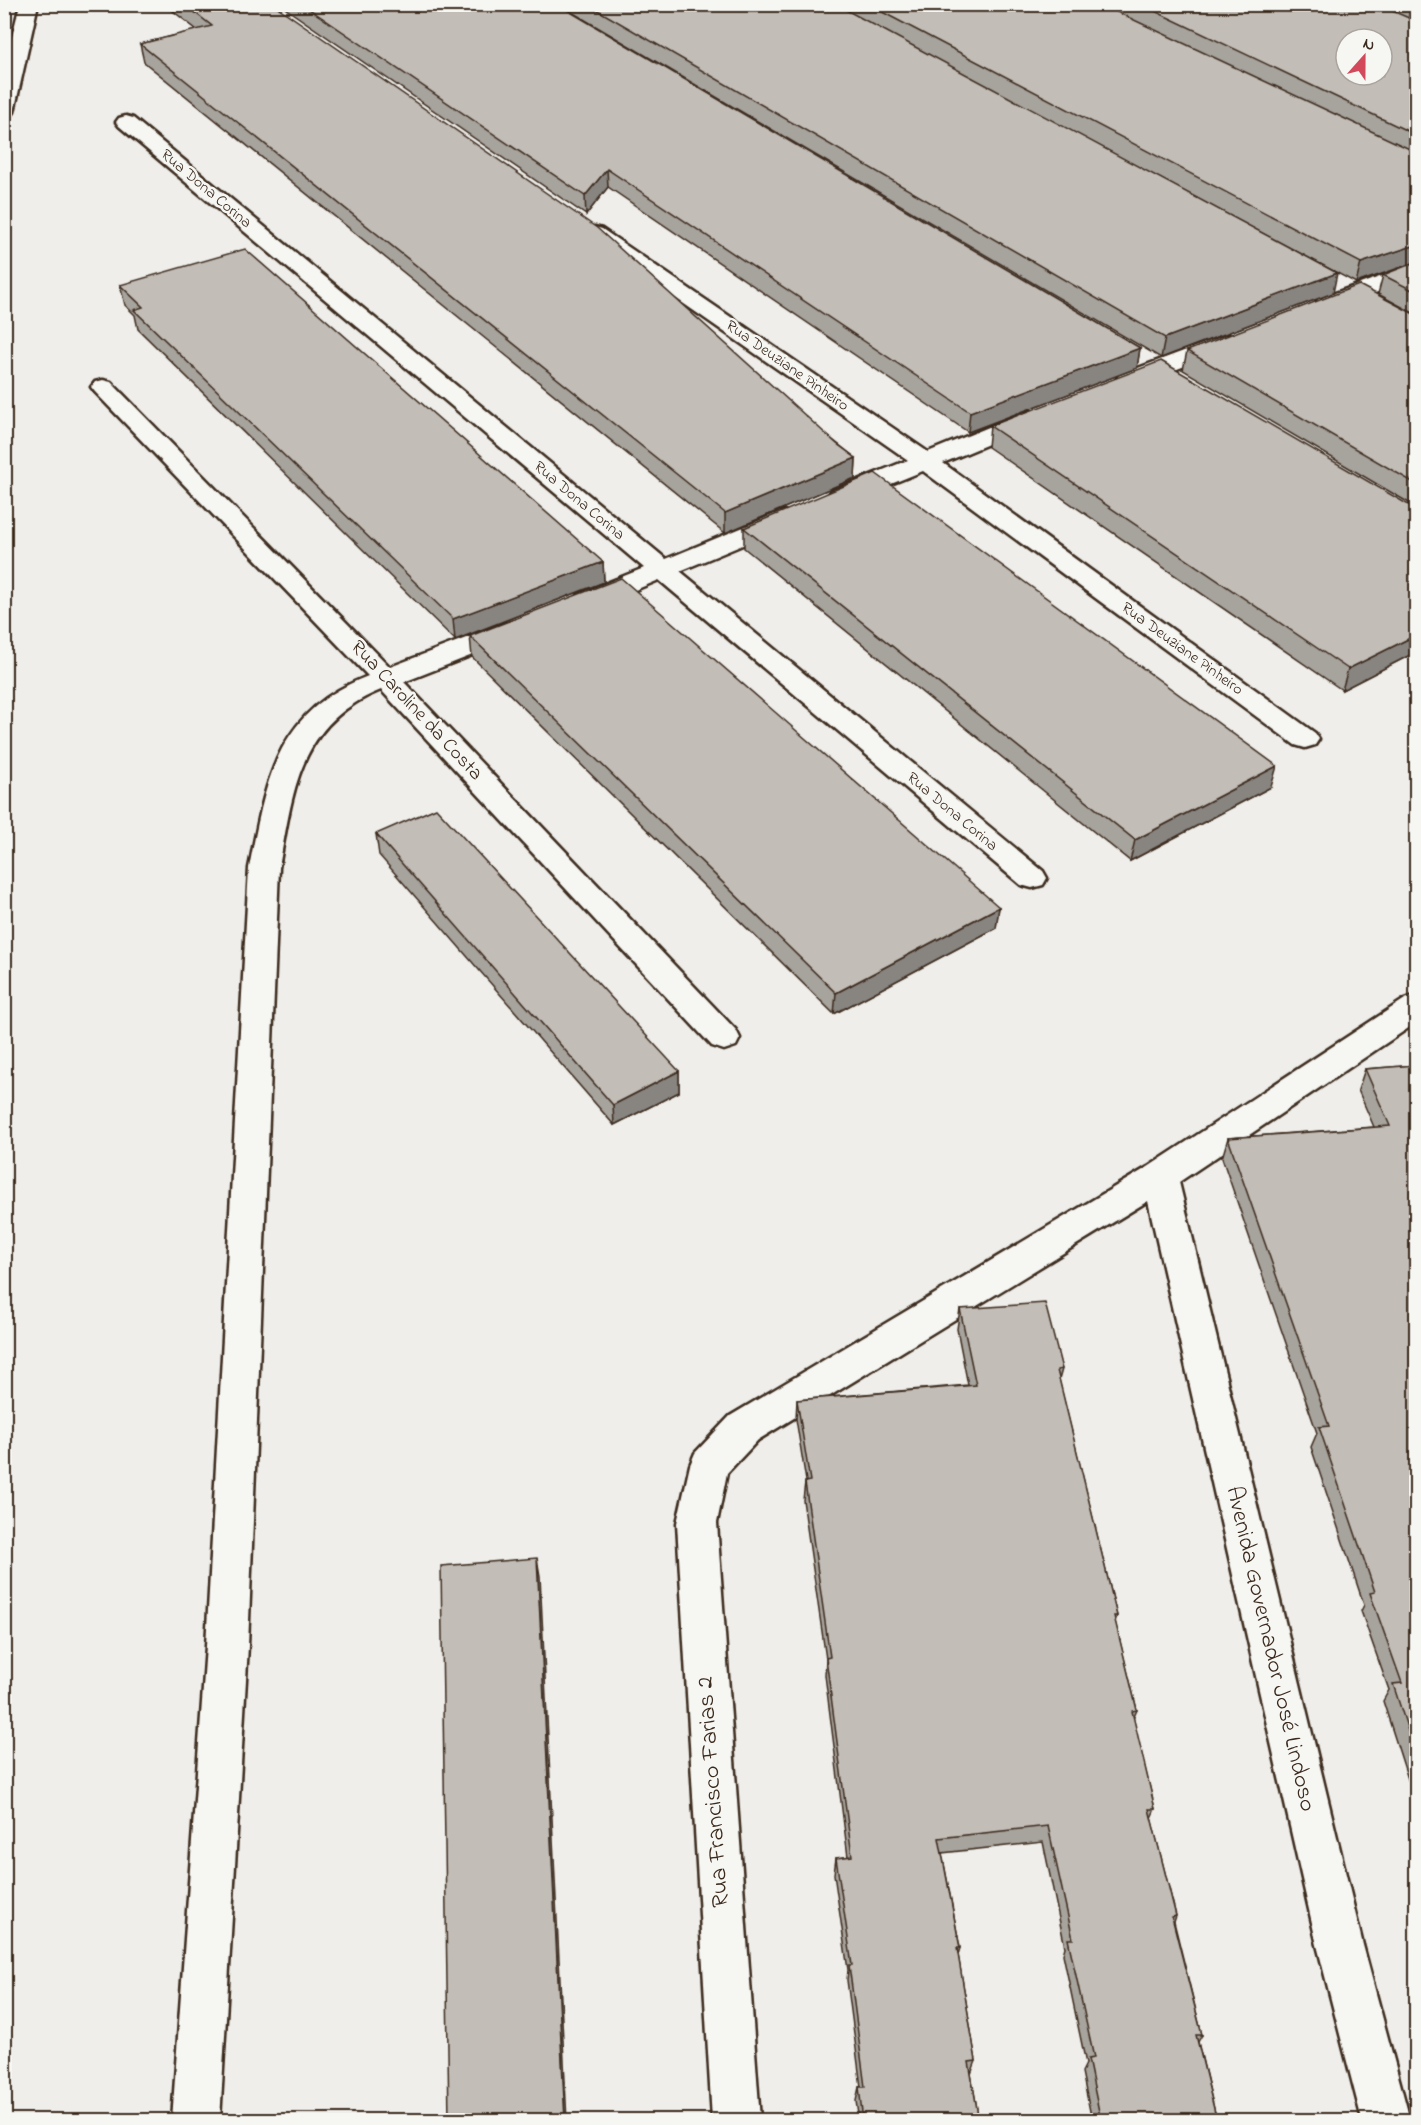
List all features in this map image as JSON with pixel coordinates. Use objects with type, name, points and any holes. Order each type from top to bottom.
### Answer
[{"type":"street","points":[[4,112],[29,4]]},
{"type":"street","name":"Rua Dona Corina","points":[[126,122],[1032,878]]},
{"type":"street","name":"Rua Deuziane Pinheiro","points":[[578,222],[924,460],[1305,739]]},
{"type":"street","points":[[1301,314],[1416,270]]},
{"type":"street","points":[[1101,390],[1246,335]]},
{"type":"street","name":"Rua Caroline da Costa","points":[[103,387],[386,679],[724,1038]]},
{"type":"street","points":[[563,610],[662,571],[924,460],[1057,408]]},
{"type":"street","points":[[196,2121],[227,1646],[264,868],[279,790],[295,747],[324,712],[362,688],[530,623]]},
{"type":"street","points":[[1160,1177],[1416,1007]]},
{"type":"street","name":"Rua Francisco Farias 2","points":[[736,2121],[697,1523],[710,1465],[744,1428],[1160,1177]]},
{"type":"street","name":"Avenida Governador José Lindoso","points":[[1160,1177],[1337,1934],[1386,2121]]},
{"type":"building","points":[[184,4],[273,4],[597,228],[837,444],[856,458],[725,513],[140,44],[212,26]]},
{"type":"building","points":[[302,4],[557,4],[1140,348],[970,412],[607,169],[585,196]]},
{"type":"building","points":[[587,4],[835,4],[1337,273],[1165,338]]},
{"type":"building","points":[[867,4],[1100,4],[1416,152],[1416,245],[1361,263]]},
{"type":"building","points":[[1140,4],[1376,4],[1416,21],[1416,135]]},
{"type":"building","points":[[245,249],[603,562],[453,619],[134,310],[143,307],[120,285]]},
{"type":"building","points":[[1416,262],[1416,292],[1383,275]]},
{"type":"building","points":[[1359,285],[1416,314],[1416,484],[1187,351]]},
{"type":"building","points":[[1161,361],[1412,507],[1416,507],[1416,635],[1348,669],[990,426]]},
{"type":"building","points":[[875,473],[1277,766],[1135,840],[744,528]]},
{"type":"building","points":[[621,578],[999,907],[836,993],[470,636]]},
{"type":"building","points":[[436,808],[679,1071],[613,1105],[376,834]]},
{"type":"building","points":[[1416,1065],[1416,1755],[1393,1684],[1402,1683],[1370,1593],[1375,1592],[1319,1427],[1329,1426],[1228,1138],[1390,1126],[1365,1069]]},
{"type":"building","points":[[1045,1303],[1062,1369],[1057,1370],[1117,1616],[1114,1616],[1137,1710],[1132,1711],[1155,1809],[1149,1809],[1176,1916],[1172,1917],[1202,2035],[1196,2035],[1217,2121],[1101,2121],[1088,2059],[1094,2058],[1068,1939],[1073,1939],[1048,1826],[939,1838],[960,1948],[957,1948],[976,2061],[969,2062],[979,2121],[863,2121],[859,2087],[865,2087],[849,1965],[852,1965],[836,1858],[852,1856],[826,1658],[830,1657],[805,1482],[810,1481],[797,1400],[976,1385],[960,1309]]},
{"type":"building","points":[[537,1558],[565,2121],[449,2121],[441,1566]]}]
